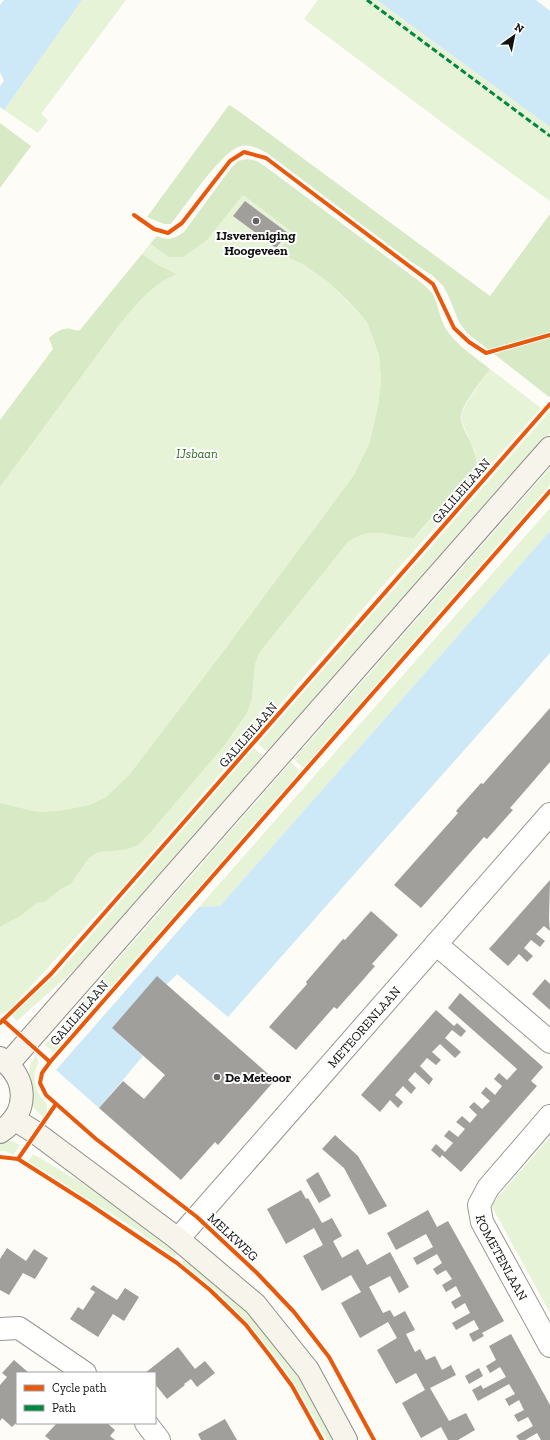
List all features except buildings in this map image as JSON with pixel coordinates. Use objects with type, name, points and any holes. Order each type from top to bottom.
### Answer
[{"type":"main road","name":"GALILEILAAN","points":[[4,1061],[550,448]]},
{"type":"main road","points":[[4,1061],[16,1073],[22,1096],[20,1108],[7,1126],[36,1134],[178,1239],[254,1304],[308,1370],[346,1440]]},
{"type":"street","name":"METEORENLAAN","points":[[178,1239],[550,814]]},
{"type":"street","points":[[436,944],[550,1042]]},
{"type":"street","name":"KOMETENLAAN","points":[[550,1116],[488,1188],[479,1205],[482,1222],[550,1346]]},
{"type":"street","points":[[0,1329],[19,1328],[84,1372]]},
{"type":"street","points":[[147,1424],[159,1440]]},
{"type":"green space","points":[[82,0],[126,0],[41,114],[48,120],[38,133],[4,110]]},
{"type":"green space","points":[[318,0],[377,0],[550,127],[550,201],[304,19]]},
{"type":"green space","points":[[229,105],[490,296],[550,214],[550,396],[549,397],[467,333],[459,322],[443,286],[433,276],[410,261],[267,153],[258,148],[252,146],[241,146],[233,150],[214,168],[171,224],[164,224],[147,217]]},
{"type":"green space","points":[[0,123],[31,146],[0,188]]},
{"type":"green space","points":[[247,159],[257,161],[270,170],[423,284],[434,297],[444,325],[450,335],[490,369],[470,397],[461,414],[463,426],[472,445],[476,459],[475,467],[414,538],[372,533],[356,537],[348,542],[260,652],[255,664],[252,698],[247,713],[224,746],[138,845],[125,850],[99,852],[89,858],[71,884],[61,889],[45,902],[37,903],[22,915],[0,927],[0,803],[38,812],[64,810],[89,805],[106,797],[129,775],[354,475],[369,444],[378,406],[381,381],[379,355],[367,322],[347,300],[328,282],[304,265],[278,252],[293,233],[243,195],[207,240],[183,257],[169,257],[150,244],[157,236],[171,238],[184,232],[231,168],[238,161]]},
{"type":"green space","name":"IJsbaan","points":[[243,195],[293,233],[279,252],[304,265],[328,282],[367,322],[379,355],[381,381],[378,406],[369,444],[354,475],[129,775],[106,797],[89,805],[64,810],[38,812],[0,803],[0,487],[120,324],[152,289],[168,278],[177,274],[160,266],[142,254],[150,244],[169,257],[207,240]]},
{"type":"green space","points":[[142,254],[160,266],[177,274],[168,278],[152,289],[120,324],[0,487],[0,420],[53,349],[49,338],[56,332],[65,329],[80,330]]},
{"type":"green space","points":[[490,369],[541,408],[380,589],[123,886],[8,1011],[0,1015],[0,927],[22,915],[37,903],[45,902],[61,889],[71,884],[89,858],[99,852],[126,850],[150,833],[224,746],[247,713],[252,698],[255,664],[260,652],[348,542],[364,534],[380,533],[414,538],[419,533],[475,467],[475,451],[462,423],[461,414],[467,402]]},
{"type":"green space","points":[[550,411],[550,433],[268,752],[258,744]]},
{"type":"green space","points":[[550,468],[550,485],[303,768],[294,759]]},
{"type":"green space","points":[[550,508],[550,531],[220,906],[199,907]]},
{"type":"green space","points":[[254,748],[263,756],[90,956],[17,1021],[11,1015],[58,973]]},
{"type":"green space","points":[[291,762],[300,771],[54,1052],[45,1045],[65,1020]]},
{"type":"green space","points":[[36,1055],[38,1063],[35,1073],[35,1082],[39,1094],[47,1104],[47,1111],[43,1117],[32,1106],[31,1101],[29,1074],[30,1065]]},
{"type":"green space","points":[[550,1137],[550,1313],[491,1205]]},
{"type":"green space","points":[[0,1140],[9,1140],[20,1145],[13,1155],[5,1151],[0,1151]]},
{"type":"green space","points":[[33,1154],[102,1195],[178,1252],[175,1257],[137,1230],[28,1161]]},
{"type":"green space","points":[[186,1257],[257,1321],[288,1360],[310,1392],[336,1440],[327,1440],[280,1362],[250,1326],[219,1293],[181,1263]]},
{"type":"water","points":[[4,0],[82,0],[4,110],[0,107],[0,86],[4,81],[0,72],[0,5]]},
{"type":"water","points":[[377,0],[536,0],[550,11],[550,127]]},
{"type":"water","points":[[550,531],[550,653],[228,1017],[177,974],[166,985],[157,977],[112,1028],[143,1056],[99,1108],[56,1070],[199,907],[220,906]]},
{"type":"marked path","points":[[367,0],[550,136]]},
{"type":"cycle path","points":[[134,215],[154,229],[168,233],[182,223],[230,161],[244,152],[266,158],[433,284],[454,328],[469,342],[486,353],[550,335]]},
{"type":"cycle path","points":[[3,1020],[51,974],[550,404]]},
{"type":"cycle path","name":"MELKWEG","points":[[374,1440],[329,1357],[294,1312],[257,1273],[197,1217],[96,1139],[46,1095],[40,1083],[42,1073],[50,1062],[550,491]]},
{"type":"cycle path","points":[[0,1023],[3,1020],[50,1062]]},
{"type":"cycle path","points":[[18,1159],[56,1104]]},
{"type":"cycle path","points":[[0,1157],[18,1159],[89,1204],[177,1263],[210,1290],[246,1325],[270,1356],[292,1386],[322,1440]]},
{"type":"place","name":"IJsvereniging Hoogeveen","points":[[256,221]]},
{"type":"place","name":"De Meteoor","points":[[217,1077]]}]
